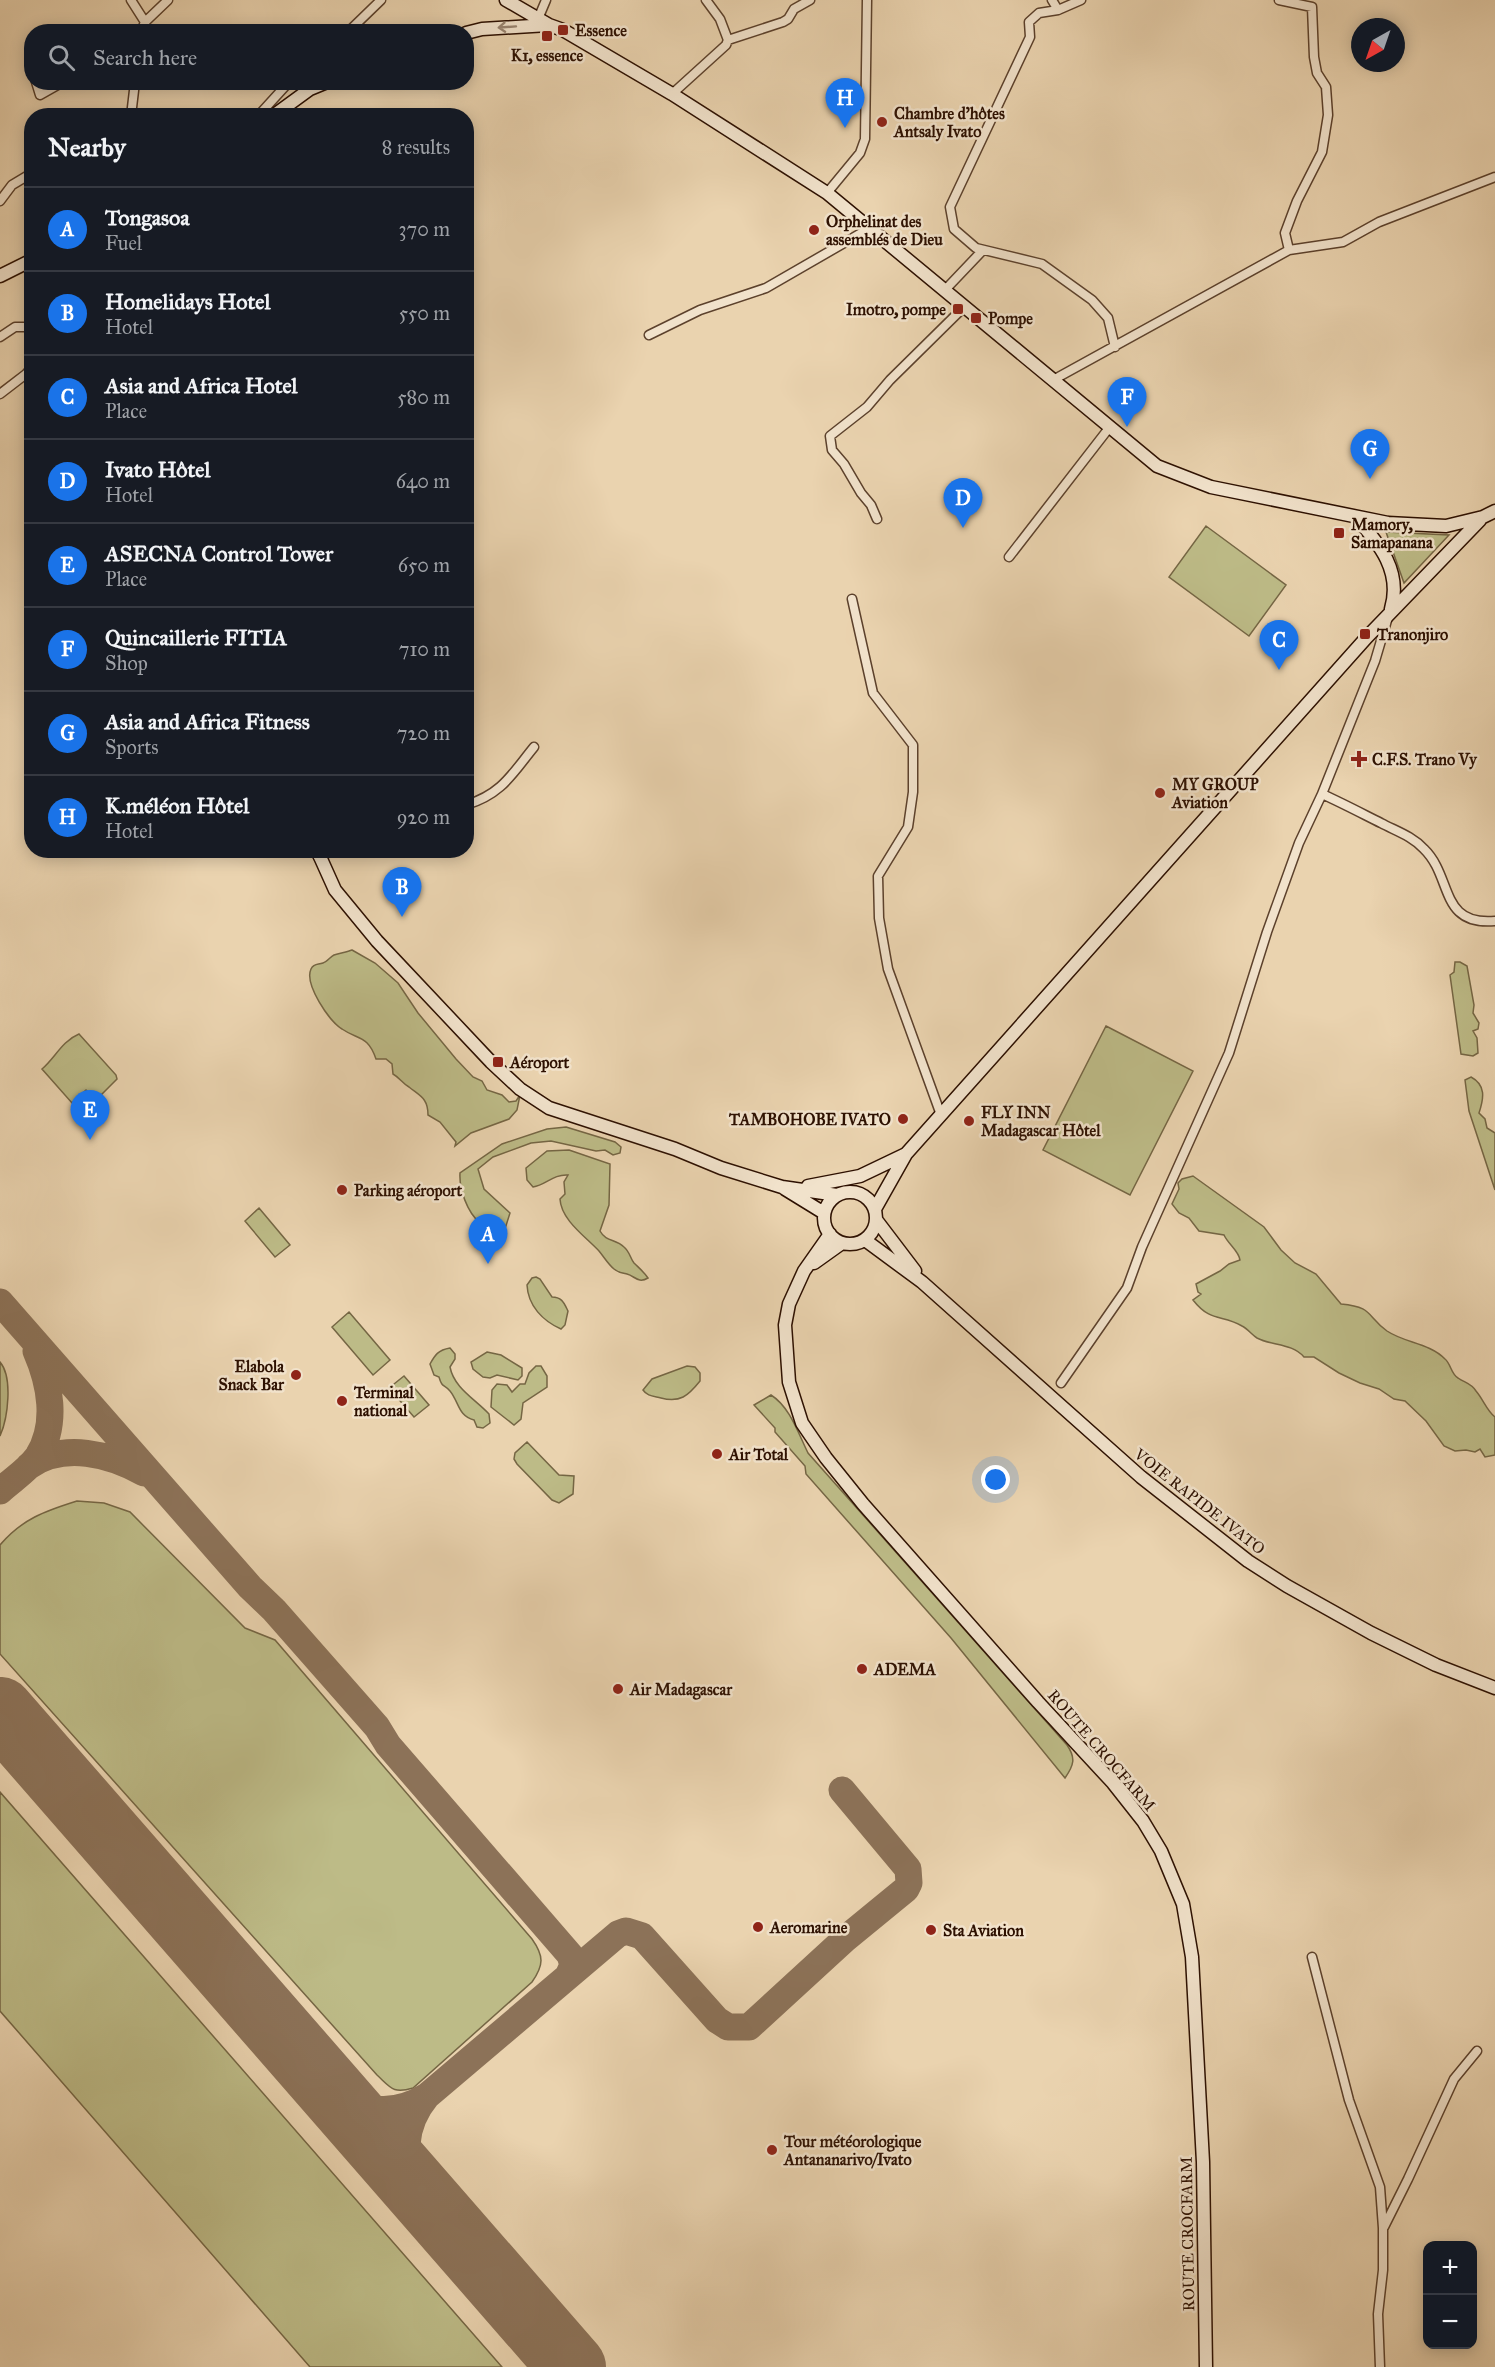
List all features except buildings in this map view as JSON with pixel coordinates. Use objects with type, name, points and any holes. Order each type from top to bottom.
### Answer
[{"type":"main road","points":[[506,0],[543,22],[563,30],[672,94],[827,193],[1157,466],[1211,487],[1388,523],[1446,526],[1484,517]]},
{"type":"main road","points":[[474,30],[543,22]]},
{"type":"main road","points":[[284,108],[309,90]]},
{"type":"main road","points":[[0,276],[24,264]]},
{"type":"main road","points":[[906,1154],[829,1202],[824,1214],[825,1226],[830,1234],[842,1242],[854,1244],[865,1240],[873,1232],[876,1215],[906,1154],[1390,613],[1450,549],[1484,517],[1495,511]]},
{"type":"main road","points":[[1356,518],[1375,539],[1388,561],[1395,587],[1390,613]]},
{"type":"main road","points":[[320,858],[335,890],[350,909],[458,1029],[520,1089],[549,1108],[782,1187],[860,1193],[869,1199],[876,1215],[922,1282]]},
{"type":"main road","points":[[782,1187],[811,1186],[860,1176],[906,1154]]},
{"type":"main road","points":[[782,1187],[824,1214]]},
{"type":"main road","name":"ROUTE CROCFARM","points":[[830,1234],[804,1271],[789,1304],[785,1325],[789,1382],[802,1423],[826,1458],[863,1504],[1038,1702],[1113,1783],[1143,1821],[1161,1851],[1177,1885],[1183,1904],[1192,1957],[1203,2162],[1206,2367]]},
{"type":"main road","points":[[865,1240],[922,1282]]},
{"type":"main road","name":"ROUTE CROCFARM","points":[[804,1271],[842,1242]]},
{"type":"main road","name":"VOIE RAPIDE IVATO","points":[[922,1282],[1141,1478],[1248,1561],[1287,1586],[1371,1633],[1436,1665],[1495,1688]]},
{"type":"street","points":[[131,0],[145,22],[168,0]]},
{"type":"street","points":[[356,24],[381,0]]},
{"type":"street","points":[[543,22],[546,0]]},
{"type":"street","points":[[672,94],[726,45],[728,40],[720,19],[706,0]]},
{"type":"street","points":[[728,40],[788,20],[794,9],[810,0]]},
{"type":"street","points":[[827,193],[860,153],[865,139],[867,0]]},
{"type":"street","points":[[1052,0],[1058,10]]},
{"type":"street","points":[[1081,0],[1058,10],[1039,13],[1029,22],[1030,37],[950,207],[954,229],[976,248],[1042,264],[1092,300],[1108,318],[1114,347]]},
{"type":"street","points":[[1279,0],[1313,4],[1314,57],[1317,73],[1326,87],[1328,115],[1322,152],[1301,192],[1285,233],[1289,250]]},
{"type":"street","points":[[38,90],[40,95],[49,90]]},
{"type":"street","points":[[132,108],[134,90]]},
{"type":"street","points":[[265,108],[282,90]]},
{"type":"street","points":[[1053,380],[1289,250],[1343,242],[1379,222],[1495,177]]},
{"type":"street","points":[[0,201],[12,185],[24,178]]},
{"type":"street","points":[[649,335],[700,310],[766,288],[870,228]]},
{"type":"street","points":[[944,291],[983,249]]},
{"type":"street","points":[[877,519],[872,505],[861,493],[844,464],[832,450],[830,436],[867,407],[890,380],[964,308]]},
{"type":"street","points":[[0,337],[15,327],[24,327]]},
{"type":"street","points":[[0,394],[24,376]]},
{"type":"street","points":[[1009,557],[1109,428]]},
{"type":"street","points":[[852,599],[873,693],[913,745],[913,792],[908,827],[878,876],[879,918],[888,969],[941,1115]]},
{"type":"street","points":[[1061,1383],[1127,1288],[1142,1247],[1229,1053],[1267,932],[1295,854],[1322,794],[1375,661],[1390,613]]},
{"type":"street","points":[[474,803],[484,800],[498,791],[534,747]]},
{"type":"street","points":[[1322,794],[1414,840],[1433,859],[1452,903],[1460,913],[1471,920],[1495,921]]},
{"type":"street","points":[[1312,1957],[1349,2100],[1380,2187],[1383,2228],[1383,2270],[1378,2314],[1380,2367]]},
{"type":"street","points":[[1383,2228],[1454,2079],[1477,2051]]},
{"type":"shaded area","points":[[1206,526],[1286,585],[1249,636],[1169,577]]},
{"type":"shaded area","points":[[1386,532],[1449,535],[1404,583]]},
{"type":"shaded area","points":[[352,950],[375,963],[398,983],[418,1013],[456,1059],[473,1077],[482,1081],[487,1090],[502,1095],[509,1102],[516,1101],[520,1095],[517,1110],[509,1119],[471,1133],[455,1146],[456,1142],[440,1122],[428,1115],[427,1105],[423,1098],[393,1074],[392,1064],[386,1059],[376,1059],[366,1042],[337,1025],[314,992],[311,984],[311,969],[334,955]]},
{"type":"shaded area","points":[[1455,962],[1467,966],[1474,1005],[1473,1013],[1479,1023],[1478,1029],[1473,1031],[1477,1038],[1478,1053],[1473,1056],[1461,1054],[1450,975],[1454,972]]},
{"type":"shaded area","points":[[1106,1026],[1193,1071],[1130,1195],[1043,1150]]},
{"type":"shaded area","points":[[79,1034],[116,1075],[117,1079],[99,1097],[94,1098],[86,1090],[72,1103],[42,1069],[63,1045]]},
{"type":"shaded area","points":[[1471,1077],[1479,1084],[1482,1092],[1479,1113],[1485,1119],[1487,1128],[1495,1133],[1495,1190],[1469,1111],[1465,1080]]},
{"type":"shaded area","points":[[566,1127],[615,1142],[621,1147],[620,1153],[613,1155],[605,1150],[596,1151],[551,1141],[531,1143],[493,1157],[478,1169],[484,1189],[510,1213],[504,1232],[480,1223],[471,1213],[465,1200],[460,1173],[502,1144],[547,1129]]},
{"type":"shaded area","points":[[569,1150],[610,1164],[609,1205],[600,1231],[605,1237],[621,1244],[626,1249],[634,1263],[648,1278],[645,1280],[639,1280],[616,1270],[569,1221],[561,1207],[560,1199],[565,1194],[564,1182],[568,1175],[558,1176],[533,1187],[527,1180],[526,1168],[547,1151]]},
{"type":"shaded area","points":[[1193,1176],[1264,1227],[1281,1250],[1295,1263],[1316,1274],[1341,1304],[1365,1310],[1387,1331],[1424,1346],[1445,1359],[1452,1372],[1474,1388],[1495,1417],[1495,1455],[1485,1457],[1480,1449],[1475,1452],[1455,1451],[1444,1446],[1426,1421],[1405,1401],[1394,1399],[1379,1389],[1339,1373],[1314,1357],[1304,1357],[1294,1349],[1263,1341],[1235,1322],[1211,1315],[1199,1307],[1193,1300],[1201,1294],[1196,1284],[1240,1260],[1224,1235],[1199,1231],[1189,1218],[1179,1213],[1172,1204],[1179,1189],[1178,1183],[1182,1179]]},
{"type":"shaded area","points":[[259,1208],[290,1245],[275,1257],[245,1221]]},
{"type":"shaded area","points":[[532,1278],[540,1279],[552,1297],[562,1301],[568,1311],[565,1325],[561,1329],[548,1322],[530,1300],[527,1285]]},
{"type":"shaded area","points":[[349,1312],[390,1360],[373,1375],[332,1327]]},
{"type":"shaded area","points":[[450,1348],[455,1354],[450,1367],[456,1381],[489,1414],[490,1423],[483,1428],[477,1427],[474,1420],[465,1415],[450,1391],[442,1384],[439,1377],[434,1375],[430,1364],[440,1352]]},
{"type":"shaded area","points":[[487,1352],[501,1355],[522,1368],[522,1376],[518,1380],[497,1375],[490,1378],[483,1377],[473,1369],[471,1362]]},
{"type":"shaded area","points":[[0,1362],[7,1377],[8,1398],[0,1436]]},
{"type":"shaded area","points":[[536,1366],[541,1366],[547,1376],[547,1387],[523,1403],[521,1419],[514,1425],[491,1407],[492,1390],[497,1384],[507,1385],[512,1392],[520,1384],[525,1384],[529,1373]]},
{"type":"shaded area","points":[[687,1366],[695,1367],[700,1373],[700,1381],[683,1397],[673,1400],[650,1396],[643,1390],[652,1379]]},
{"type":"shaded area","points":[[404,1376],[429,1405],[414,1417],[389,1388]]},
{"type":"shaded area","points":[[771,1395],[788,1413],[808,1453],[1067,1745],[1073,1762],[1065,1778],[951,1638],[806,1474],[805,1466],[754,1405]]},
{"type":"shaded area","points":[[527,1442],[559,1475],[574,1476],[573,1494],[559,1503],[552,1500],[517,1464],[514,1459],[515,1453]]},
{"type":"shaded area","points":[[77,1501],[104,1503],[130,1512],[245,1628],[275,1640],[536,1945],[541,1961],[532,1982],[413,2088],[393,2089],[377,2075],[0,1654],[0,1545],[26,1522],[55,1508]]},
{"type":"shaded area","points":[[0,1792],[502,2367],[310,2367],[0,2011]]},
{"type":"taxiway","points":[[0,1302],[250,1587],[274,1610],[377,1727],[388,1745],[570,1955],[573,1965],[569,1974]]},
{"type":"taxiway","points":[[0,1491],[34,1461],[44,1444],[48,1431],[50,1417],[48,1390],[36,1351]]},
{"type":"taxiway","points":[[29,1466],[57,1454],[87,1453],[117,1461],[144,1473]]},
{"type":"taxiway","points":[[420,2193],[409,2169],[407,2144],[413,2119],[427,2096],[618,1934],[626,1931],[642,1936],[717,2020],[728,2027],[749,2027],[845,1939],[906,1889],[909,1883],[908,1869],[842,1790]]},
{"type":"taxiway","points":[[325,2084],[349,2100],[374,2109],[400,2108],[427,2096]]},
{"type":"runway","points":[[0,1711],[572,2367]]},
{"type":"place","name":"Essence","points":[[563,30]]},
{"type":"place","name":"K1, essence","points":[[547,36]]},
{"type":"place","name":"Chambre d'hôtes Antsaly Ivato","points":[[882,122]]},
{"type":"place","name":"K.méléon Hôtel","points":[[845,128]]},
{"type":"place","name":"Orphelinat des assemblés de Dieu","points":[[814,230]]},
{"type":"place","name":"Imotro, pompe","points":[[958,309]]},
{"type":"place","name":"Pompe","points":[[976,318]]},
{"type":"place","name":"Quincaillerie FITIA","points":[[1127,427]]},
{"type":"place","name":"Asia and Africa Fitness","points":[[1370,479]]},
{"type":"place","name":"Ivato Hôtel","points":[[963,528]]},
{"type":"place","name":"Mamory, Samapanana","points":[[1339,533]]},
{"type":"place","name":"Tranonjiro","points":[[1365,634]]},
{"type":"place","name":"Asia and Africa Hotel","points":[[1279,670]]},
{"type":"place","name":"C.F.S. Trano Vy","points":[[1359,759]]},
{"type":"place","name":"MY GROUP Aviation","points":[[1160,793]]},
{"type":"place","name":"Homelidays Hotel","points":[[402,917]]},
{"type":"place","name":"Aéroport","points":[[498,1062]]},
{"type":"place","name":"TAMBOHOBE IVATO","points":[[903,1119]]},
{"type":"place","name":"FLY INN Madagascar Hôtel","points":[[969,1121]]},
{"type":"place","name":"ASECNA Control Tower","points":[[90,1140]]},
{"type":"place","name":"Parking aéroport","points":[[342,1190]]},
{"type":"place","name":"Tongasoa","points":[[488,1264]]},
{"type":"place","name":"Elabola Snack Bar","points":[[296,1375]]},
{"type":"place","name":"Terminal national","points":[[342,1401]]},
{"type":"place","name":"Air Total","points":[[717,1454]]},
{"type":"place","name":"ADEMA","points":[[862,1669]]},
{"type":"place","name":"Air Madagascar","points":[[618,1689]]},
{"type":"place","name":"Aeromarine","points":[[758,1927]]},
{"type":"place","name":"Sta Aviation","points":[[931,1930]]},
{"type":"place","name":"Tour météorologique Antananarivo/Ivato","points":[[772,2150]]}]
